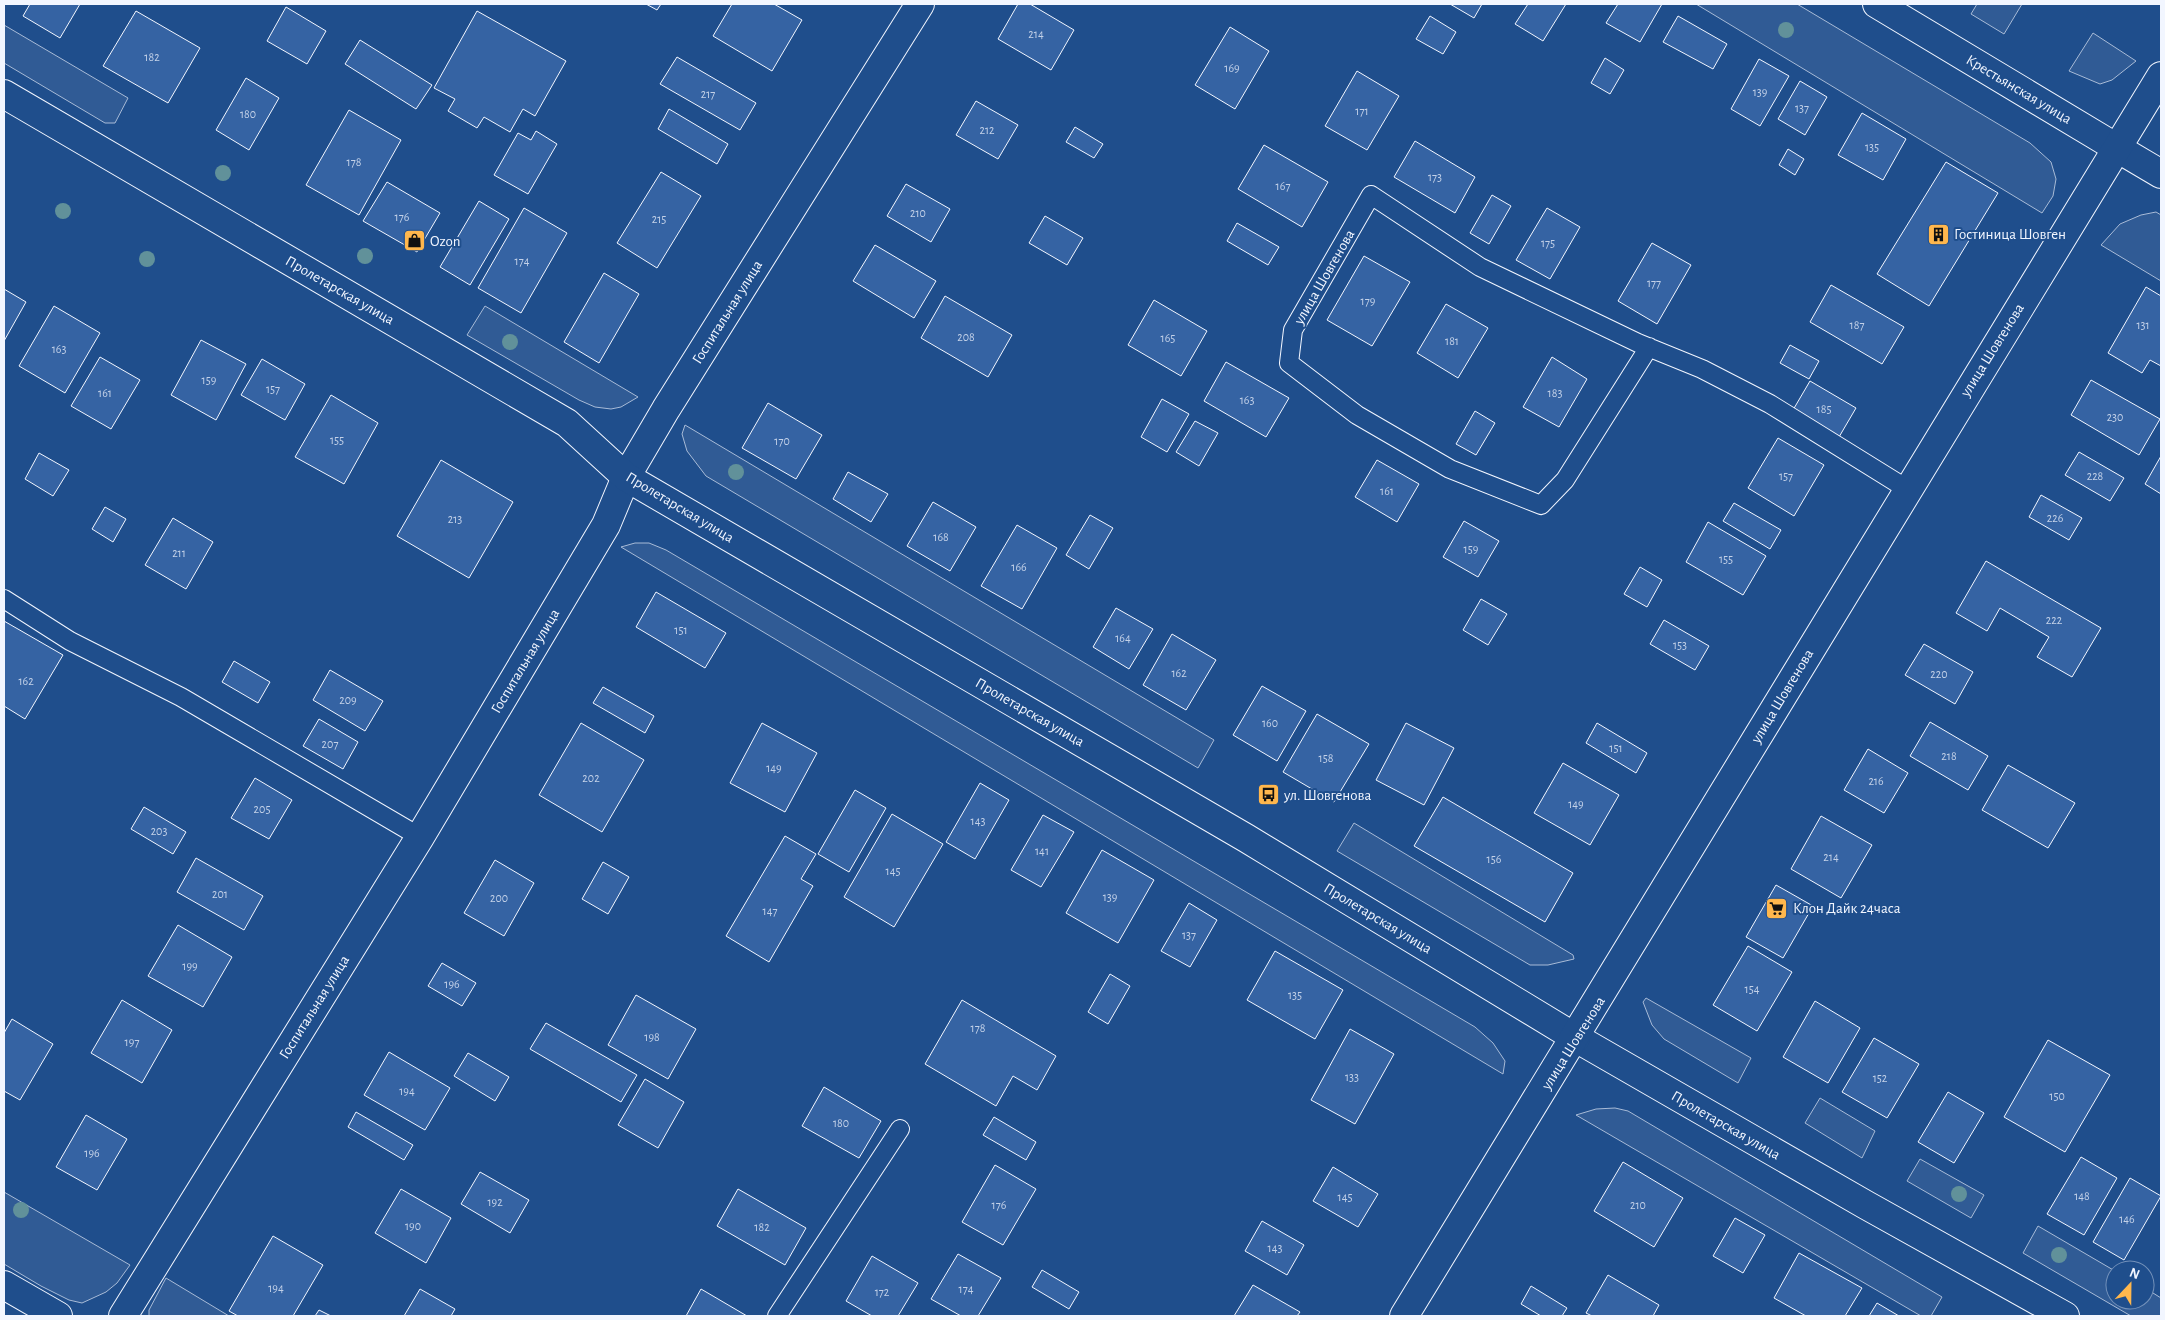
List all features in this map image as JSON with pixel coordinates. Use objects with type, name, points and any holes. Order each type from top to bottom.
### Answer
[{"type":"main road","name":"Госпитальная улица","points":[[123,1316],[420,837],[606,525],[626,476],[920,4]]},
{"type":"main road","name":"Крестьянская улица","points":[[1877,4],[2161,174]]},
{"type":"main road","name":"улица Шовгенова","points":[[1404,1316],[1576,1038],[1907,489],[2161,76]]},
{"type":"main road","name":"Пролетарская улица","points":[[4,94],[567,424],[626,476],[1246,838],[1576,1038],[1857,1200],[2065,1316]]},
{"type":"main road","points":[[4,1285],[58,1316]]},
{"type":"lane","name":"улица Шовгенова","points":[[1371,195],[1480,267],[1649,347],[1565,480],[1541,505],[1450,470],[1357,415],[1289,363],[1293,330],[1371,195]]},
{"type":"lane","points":[[1649,347],[1702,369],[1770,404],[1907,489]]},
{"type":"lane","points":[[4,598],[70,641],[181,697],[420,837]]},
{"type":"lane","points":[[777,1316],[900,1129]]},
{"type":"shaded area","points":[[1696,4],[1797,4],[2030,143],[2051,162],[2056,179],[2053,196],[2042,213]]},
{"type":"shaded area","points":[[1977,4],[2022,4],[2004,34],[1971,14]]},
{"type":"shaded area","points":[[4,25],[128,98],[115,123],[105,123],[4,63]]},
{"type":"shaded area","points":[[2093,33],[2136,61],[2112,80],[2100,84],[2069,71]]},
{"type":"shaded area","points":[[2156,212],[2161,215],[2161,281],[2101,245],[2120,224],[2141,215]]},
{"type":"shaded area","points":[[485,306],[638,397],[621,407],[611,409],[595,407],[579,400],[467,335]]},
{"type":"shaded area","points":[[685,425],[1214,740],[1198,768],[706,476],[687,451],[682,434]]},
{"type":"shaded area","points":[[635,543],[649,543],[666,550],[1475,1027],[1493,1043],[1505,1061],[1503,1074],[621,547]]},
{"type":"shaded area","points":[[1354,823],[1573,955],[1574,959],[1548,965],[1530,965],[1337,851]]},
{"type":"shaded area","points":[[1646,998],[1751,1058],[1738,1083],[1664,1039],[1652,1025],[1643,1002]]},
{"type":"shaded area","points":[[1820,1098],[1875,1131],[1862,1158],[1805,1123]]},
{"type":"shaded area","points":[[1615,1108],[1628,1111],[1942,1297],[1931,1316],[1921,1316],[1576,1115],[1596,1109]]},
{"type":"shaded area","points":[[1920,1159],[1984,1195],[1971,1218],[1907,1181]]},
{"type":"shaded area","points":[[4,1192],[130,1265],[117,1283],[106,1292],[82,1303],[69,1300],[41,1286],[4,1264]]},
{"type":"shaded area","points":[[2038,1226],[2105,1265],[2105,1301],[2023,1253]]},
{"type":"shaded area","points":[[166,1278],[229,1316],[149,1316],[149,1310]]},
{"type":"shaded area","points":[[2155,1294],[2161,1298],[2161,1316],[2131,1316],[2121,1310],[2155,1310]]},
{"type":"building","points":[[30,4],[80,4],[60,38],[23,16]]},
{"type":"building","points":[[646,4],[661,4],[657,10]]},
{"type":"building","points":[[732,4],[774,4],[802,20],[772,71],[713,36]]},
{"type":"building","points":[[1018,4],[1030,4],[1074,30],[1051,70],[998,39]]},
{"type":"building","points":[[1450,4],[1482,4],[1474,18]]},
{"type":"building","points":[[1528,4],[1566,4],[1543,41],[1515,24]]},
{"type":"building","points":[[1618,4],[1662,4],[1640,42],[1606,23]]},
{"type":"building","points":[[286,7],[326,31],[307,64],[267,41]]},
{"type":"building","points":[[136,11],[200,48],[168,103],[103,66]]},
{"type":"building","points":[[477,11],[566,61],[535,116],[523,109],[510,132],[484,117],[477,128],[448,111],[455,99],[434,88]]},
{"type":"building","points":[[1430,16],[1456,32],[1443,54],[1416,39]]},
{"type":"building","points":[[1678,16],[1727,44],[1713,69],[1663,42]]},
{"type":"building","points":[[1230,27],[1269,51],[1235,109],[1195,85]]},
{"type":"building","points":[[360,40],[432,85],[416,109],[345,64]]},
{"type":"building","points":[[677,57],[756,103],[740,130],[660,84]]},
{"type":"building","points":[[1605,58],[1624,70],[1610,94],[1591,83]]},
{"type":"building","points":[[1759,59],[1789,76],[1760,126],[1731,109]]},
{"type":"building","points":[[1357,71],[1399,96],[1367,150],[1325,126]]},
{"type":"building","points":[[246,78],[279,98],[249,150],[216,130]]},
{"type":"building","points":[[1800,81],[1827,97],[1805,135],[1778,119]]},
{"type":"building","points":[[976,101],[1018,125],[998,159],[956,135]]},
{"type":"building","points":[[669,109],[728,144],[717,164],[658,129]]},
{"type":"building","points":[[349,110],[401,140],[359,215],[306,185]]},
{"type":"building","points":[[1862,113],[1906,139],[1883,180],[1838,155]]},
{"type":"building","points":[[1075,127],[1103,144],[1094,158],[1066,142]]},
{"type":"building","points":[[536,131],[557,144],[528,194],[494,175],[518,133],[531,140]]},
{"type":"building","points":[[1415,141],[1475,177],[1455,213],[1394,177]]},
{"type":"building","points":[[1264,145],[1328,182],[1302,227],[1238,189]]},
{"type":"building","points":[[1788,149],[1804,159],[1795,175],[1779,165]]},
{"type":"building","name":"Гостиница Шовген","points":[[1946,162],[1998,193],[1929,306],[1877,274]]},
{"type":"building","points":[[661,172],[701,196],[657,268],[617,243]]},
{"type":"building","points":[[387,182],[440,213],[417,252],[363,221]]},
{"type":"building","points":[[906,184],[950,209],[931,242],[887,216]]},
{"type":"building","points":[[1492,195],[1511,206],[1489,244],[1470,233]]},
{"type":"building","points":[[479,201],[509,219],[470,285],[440,267]]},
{"type":"building","points":[[524,208],[567,233],[521,313],[478,288]]},
{"type":"building","points":[[1547,208],[1580,227],[1550,279],[1516,260]]},
{"type":"building","points":[[1045,216],[1083,238],[1067,265],[1029,243]]},
{"type":"building","points":[[1237,223],[1279,247],[1268,265],[1227,241]]},
{"type":"building","points":[[1652,243],[1691,265],[1657,324],[1618,301]]},
{"type":"building","points":[[875,245],[936,281],[914,318],[853,281]]},
{"type":"building","points":[[1364,256],[1410,282],[1372,346],[1327,320]]},
{"type":"building","points":[[604,273],[639,294],[599,363],[564,342]]},
{"type":"building","points":[[1831,285],[1904,327],[1882,364],[1810,322]]},
{"type":"building","points":[[2146,287],[2161,296],[2161,366],[2150,360],[2142,373],[2108,353]]},
{"type":"building","points":[[4,289],[26,302],[4,341]]},
{"type":"building","points":[[945,296],[1012,335],[988,377],[921,338]]},
{"type":"building","points":[[1154,300],[1207,331],[1181,376],[1128,345]]},
{"type":"building","points":[[1446,304],[1488,328],[1458,378],[1417,353]]},
{"type":"building","points":[[54,306],[100,333],[65,393],[19,366]]},
{"type":"building","points":[[201,340],[246,364],[216,420],[171,395]]},
{"type":"building","points":[[1790,345],[1819,361],[1809,379],[1780,363]]},
{"type":"building","points":[[100,357],[140,380],[111,429],[71,406]]},
{"type":"building","points":[[1552,357],[1587,379],[1559,427],[1523,407]]},
{"type":"building","points":[[262,359],[305,384],[285,420],[241,395]]},
{"type":"building","points":[[1226,362],[1289,398],[1266,437],[1204,401]]},
{"type":"building","points":[[2091,380],[2160,419],[2139,455],[2071,415]]},
{"type":"building","points":[[1810,381],[1856,408],[1839,437],[1793,410]]},
{"type":"building","points":[[331,395],[378,423],[344,484],[295,457]]},
{"type":"building","points":[[1162,399],[1189,414],[1167,452],[1141,437]]},
{"type":"building","points":[[768,403],[822,435],[796,479],[742,448]]},
{"type":"building","points":[[1475,411],[1495,423],[1476,455],[1456,444]]},
{"type":"building","points":[[1195,421],[1218,433],[1199,466],[1176,452]]},
{"type":"building","points":[[1778,438],[1824,465],[1794,516],[1748,488]]},
{"type":"building","points":[[2079,452],[2124,478],[2110,501],[2065,475]]},
{"type":"building","points":[[39,453],[69,470],[53,496],[25,479]]},
{"type":"building","points":[[2161,456],[2161,494],[2145,484]]},
{"type":"building","points":[[441,460],[513,502],[469,578],[397,536]]},
{"type":"building","points":[[1377,460],[1419,484],[1397,522],[1355,497]]},
{"type":"building","points":[[848,472],[888,494],[871,522],[833,499]]},
{"type":"building","points":[[2041,495],[2082,518],[2069,540],[2029,517]]},
{"type":"building","points":[[933,502],[976,527],[950,571],[907,546]]},
{"type":"building","points":[[1734,503],[1781,530],[1770,549],[1723,521]]},
{"type":"building","points":[[105,507],[126,519],[113,542],[92,529]]},
{"type":"building","points":[[1090,515],[1113,528],[1089,569],[1066,555]]},
{"type":"building","points":[[173,518],[213,542],[186,589],[145,565]]},
{"type":"building","points":[[1464,521],[1499,541],[1478,577],[1443,557]]},
{"type":"building","points":[[1708,522],[1766,556],[1743,595],[1686,562]]},
{"type":"building","points":[[1017,525],[1057,548],[1022,609],[981,586]]},
{"type":"building","points":[[1986,561],[2101,628],[2072,677],[2037,657],[2049,637],[2000,608],[1987,631],[1956,613]]},
{"type":"building","points":[[1640,567],[1662,580],[1647,607],[1624,594]]},
{"type":"building","points":[[656,592],[726,633],[705,668],[636,627]]},
{"type":"building","points":[[1481,599],[1507,614],[1488,645],[1463,630]]},
{"type":"building","points":[[1116,608],[1153,629],[1129,669],[1093,647]]},
{"type":"building","points":[[1664,620],[1709,646],[1695,670],[1650,644]]},
{"type":"building","points":[[4,621],[63,655],[25,719],[4,706]]},
{"type":"building","points":[[1172,634],[1216,660],[1186,710],[1143,685]]},
{"type":"building","points":[[1924,644],[1973,672],[1955,704],[1905,675]]},
{"type":"building","points":[[234,661],[270,682],[258,703],[222,682]]},
{"type":"building","points":[[330,670],[383,701],[365,731],[313,700]]},
{"type":"building","points":[[1262,686],[1306,711],[1277,761],[1233,735]]},
{"type":"building","points":[[603,687],[654,716],[645,733],[593,703]]},
{"type":"building","points":[[1317,714],[1369,744],[1334,802],[1283,772]]},
{"type":"building","points":[[319,719],[358,742],[343,769],[303,746]]},
{"type":"building","points":[[1930,722],[1988,756],[1968,790],[1910,756]]},
{"type":"building","points":[[581,723],[644,760],[602,832],[539,795]]},
{"type":"building","points":[[762,723],[817,753],[785,812],[730,783]]},
{"type":"building","points":[[1406,723],[1454,748],[1424,805],[1376,780]]},
{"type":"building","points":[[1597,723],[1647,753],[1636,773],[1586,743]]},
{"type":"building","points":[[1868,749],[1908,773],[1884,813],[1844,790]]},
{"type":"building","points":[[1563,763],[1619,795],[1590,845],[1534,813]]},
{"type":"building","points":[[2008,765],[2075,803],[2048,848],[1982,810]]},
{"type":"building","points":[[255,778],[292,800],[269,839],[231,818]]},
{"type":"building","points":[[980,783],[1009,800],[975,859],[946,842]]},
{"type":"building","points":[[855,790],[886,808],[849,872],[818,854]]},
{"type":"building","points":[[1443,797],[1573,873],[1545,922],[1414,846]]},
{"type":"building","points":[[144,807],[186,832],[173,854],[131,829]]},
{"type":"building","points":[[892,814],[943,844],[894,927],[844,897]]},
{"type":"building","points":[[1043,815],[1074,832],[1041,887],[1011,870]]},
{"type":"building","points":[[1821,816],[1872,845],[1841,898],[1791,869]]},
{"type":"building","points":[[785,836],[816,854],[801,879],[813,886],[769,962],[726,936]]},
{"type":"building","points":[[1102,850],[1154,880],[1118,943],[1066,913]]},
{"type":"building","points":[[196,858],[263,896],[244,930],[177,892]]},
{"type":"building","points":[[495,860],[534,883],[504,936],[464,913]]},
{"type":"building","points":[[603,862],[629,877],[608,914],[582,899]]},
{"type":"building","points":[[1776,885],[1813,906],[1783,958],[1746,937]]},
{"type":"building","points":[[1189,903],[1217,920],[1190,967],[1161,951]]},
{"type":"building","points":[[178,925],[232,957],[203,1007],[148,976]]},
{"type":"building","points":[[1748,946],[1792,972],[1757,1031],[1713,1005]]},
{"type":"building","points":[[1275,951],[1343,990],[1315,1039],[1247,1000]]},
{"type":"building","points":[[442,963],[476,983],[462,1006],[428,986]]},
{"type":"building","points":[[1110,974],[1130,986],[1108,1024],[1088,1012]]},
{"type":"building","points":[[636,995],[696,1029],[668,1079],[608,1045]]},
{"type":"building","points":[[122,1000],[172,1030],[142,1083],[91,1053]]},
{"type":"building","points":[[962,1000],[1056,1056],[1037,1090],[1013,1076],[996,1106],[925,1064]]},
{"type":"building","points":[[1815,1001],[1860,1028],[1828,1083],[1783,1057]]},
{"type":"building","points":[[12,1019],[53,1044],[20,1100],[4,1091],[4,1033]]},
{"type":"building","points":[[546,1023],[637,1075],[621,1102],[530,1049]]},
{"type":"building","points":[[1350,1029],[1394,1054],[1355,1124],[1311,1100]]},
{"type":"building","points":[[1874,1038],[1919,1064],[1887,1118],[1842,1092]]},
{"type":"building","points":[[2048,1040],[2110,1075],[2065,1152],[2004,1117]]},
{"type":"building","points":[[389,1052],[450,1088],[425,1130],[364,1095]]},
{"type":"building","points":[[468,1053],[509,1077],[495,1101],[454,1076]]},
{"type":"building","points":[[645,1079],[684,1102],[658,1148],[618,1125]]},
{"type":"building","points":[[824,1087],[881,1121],[859,1158],[802,1126]]},
{"type":"building","points":[[1948,1092],[1984,1113],[1954,1163],[1918,1142]]},
{"type":"building","points":[[356,1112],[413,1145],[404,1160],[348,1127]]},
{"type":"building","points":[[86,1115],[127,1139],[97,1190],[56,1167]]},
{"type":"building","points":[[994,1117],[1036,1142],[1026,1160],[983,1135]]},
{"type":"building","points":[[2081,1157],[2117,1178],[2084,1235],[2047,1214]]},
{"type":"building","points":[[1623,1162],[1683,1198],[1654,1247],[1594,1211]]},
{"type":"building","points":[[995,1165],[1036,1189],[1003,1245],[962,1222]]},
{"type":"building","points":[[1333,1167],[1378,1194],[1358,1227],[1313,1201]]},
{"type":"building","points":[[480,1172],[529,1200],[510,1233],[461,1204]]},
{"type":"building","points":[[2130,1178],[2161,1196],[2124,1260],[2093,1242]]},
{"type":"building","points":[[401,1189],[451,1218],[426,1263],[375,1233]]},
{"type":"building","points":[[738,1189],[806,1228],[785,1265],[717,1226]]},
{"type":"building","points":[[1735,1218],[1765,1235],[1743,1273],[1713,1256]]},
{"type":"building","points":[[1262,1221],[1304,1245],[1287,1275],[1245,1251]]},
{"type":"building","points":[[273,1236],[323,1265],[293,1316],[238,1316],[229,1311]]},
{"type":"building","points":[[1799,1253],[1862,1288],[1845,1316],[1806,1316],[1774,1298]]},
{"type":"building","points":[[958,1254],[1001,1278],[978,1316],[961,1316],[931,1299]]},
{"type":"building","points":[[872,1256],[918,1283],[898,1316],[872,1316],[846,1301]]},
{"type":"building","points":[[1042,1270],[1079,1292],[1069,1309],[1032,1287]]},
{"type":"building","points":[[1608,1275],[1659,1305],[1653,1316],[1592,1316],[1586,1313]]},
{"type":"building","points":[[1253,1285],[1300,1312],[1297,1316],[1234,1316]]},
{"type":"building","points":[[1531,1286],[1567,1308],[1562,1316],[1541,1316],[1521,1304]]},
{"type":"building","points":[[420,1289],[455,1309],[451,1316],[404,1316]]},
{"type":"building","points":[[701,1289],[747,1316],[686,1316]]},
{"type":"building","points":[[1877,1303],[1899,1316],[1869,1316]]},
{"type":"building","points":[[319,1310],[331,1316],[315,1316]]},
{"type":"place","name":"Гостиница Шовген","points":[[1938,234]]},
{"type":"place","name":"Ozon","points":[[414,241]]},
{"type":"place","name":"ул. Шовгенова","points":[[1268,795]]},
{"type":"place","name":"Клон Дайк 24часа","points":[[1777,908]]}]
